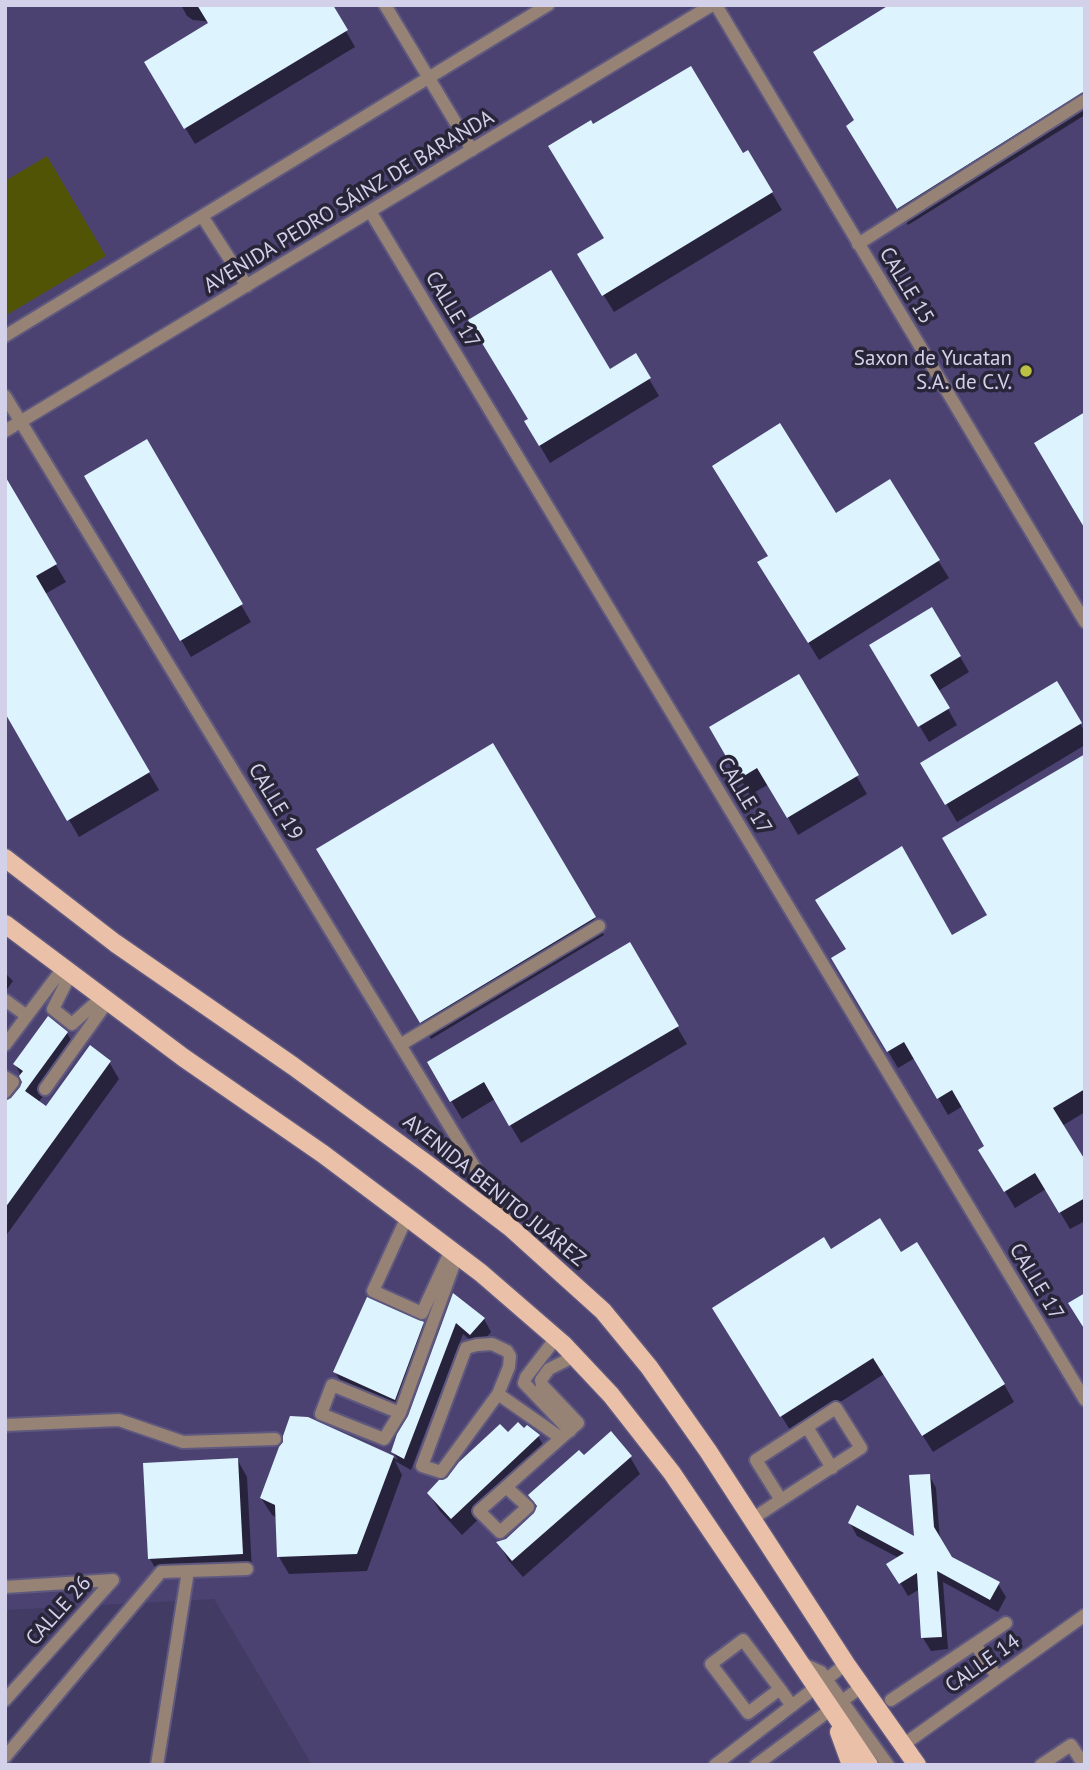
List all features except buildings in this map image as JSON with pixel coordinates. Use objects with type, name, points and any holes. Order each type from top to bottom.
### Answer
[{"type":"main road","name":"AVENIDA BENITO JUÁREZ","points":[[5,858],[115,943],[293,1066],[511,1228],[603,1311],[649,1367],[846,1664],[917,1765]]},
{"type":"main road","points":[[5,924],[184,1058],[323,1154],[407,1217],[454,1253],[575,1356],[611,1395],[672,1473],[799,1662],[821,1683],[837,1705],[869,1765]]},
{"type":"main road","points":[[837,1705],[851,1765]]},
{"type":"street","points":[[385,5],[472,150]]},
{"type":"street","points":[[5,336],[548,5]]},
{"type":"street","name":"AVENIDA PEDRO SÁINZ DE BARANDA","points":[[5,431],[714,5]]},
{"type":"street","name":"CALLE 15","points":[[714,5],[1085,622]]},
{"type":"street","points":[[858,244],[1085,100]]},
{"type":"street","name":"CALLE 17","points":[[370,211],[1085,1400]]},
{"type":"street","points":[[202,216],[247,286]]},
{"type":"street","name":"CALLE 19","points":[[5,396],[511,1228]]},
{"type":"street","points":[[400,1045],[599,926]]},
{"type":"street","points":[[67,970],[53,1009],[72,1024],[105,999]]},
{"type":"street","points":[[5,1045],[67,970]]},
{"type":"street","points":[[45,1089],[105,999]]},
{"type":"street","points":[[5,1000],[27,1016]]},
{"type":"street","points":[[5,1077],[13,1082],[5,1092]]},
{"type":"street","points":[[407,1217],[373,1291],[422,1313],[454,1253]]},
{"type":"street","points":[[400,1413],[332,1385],[321,1414],[384,1439],[400,1413],[454,1253]]},
{"type":"street","points":[[556,1338],[524,1383],[566,1434]]},
{"type":"street","points":[[492,1344],[507,1351],[510,1356],[509,1367],[498,1394],[441,1472],[422,1465],[466,1348],[492,1344]]},
{"type":"street","points":[[506,1487],[578,1423],[540,1382],[549,1369],[575,1356]]},
{"type":"street","points":[[498,1394],[566,1434]]},
{"type":"street","points":[[752,1519],[861,1448],[836,1408],[756,1460],[781,1500]]},
{"type":"street","points":[[5,1425],[119,1420],[183,1442],[275,1439]]},
{"type":"street","points":[[807,1427],[832,1468]]},
{"type":"street","points":[[5,1757],[161,1572],[247,1569]]},
{"type":"street","points":[[157,1765],[188,1571]]},
{"type":"street","name":"CALLE 26","points":[[5,1587],[113,1580],[5,1700]]},
{"type":"street","name":"CALLE 14","points":[[903,1745],[1085,1615]]},
{"type":"street","points":[[891,1700],[1006,1623]]},
{"type":"street","points":[[780,1689],[748,1713],[711,1664],[743,1640],[780,1689],[792,1706]]},
{"type":"street","points":[[975,1644],[997,1678]]},
{"type":"street","points":[[722,1763],[846,1664]]},
{"type":"street","points":[[756,1765],[862,1687]]},
{"type":"street","points":[[837,1705],[888,1765]]},
{"type":"street","points":[[1041,1765],[1071,1745],[1084,1765]]},
{"type":"shaded area","points":[[5,5],[1085,5],[1085,1765],[312,1765],[214,1599],[5,1610]]},
{"type":"shaded area","points":[[47,156],[106,256],[5,316],[5,181]]},
{"type":"place","name":"Saxon de Yucatan S.A. de C.V.","points":[[1026,371]]}]
